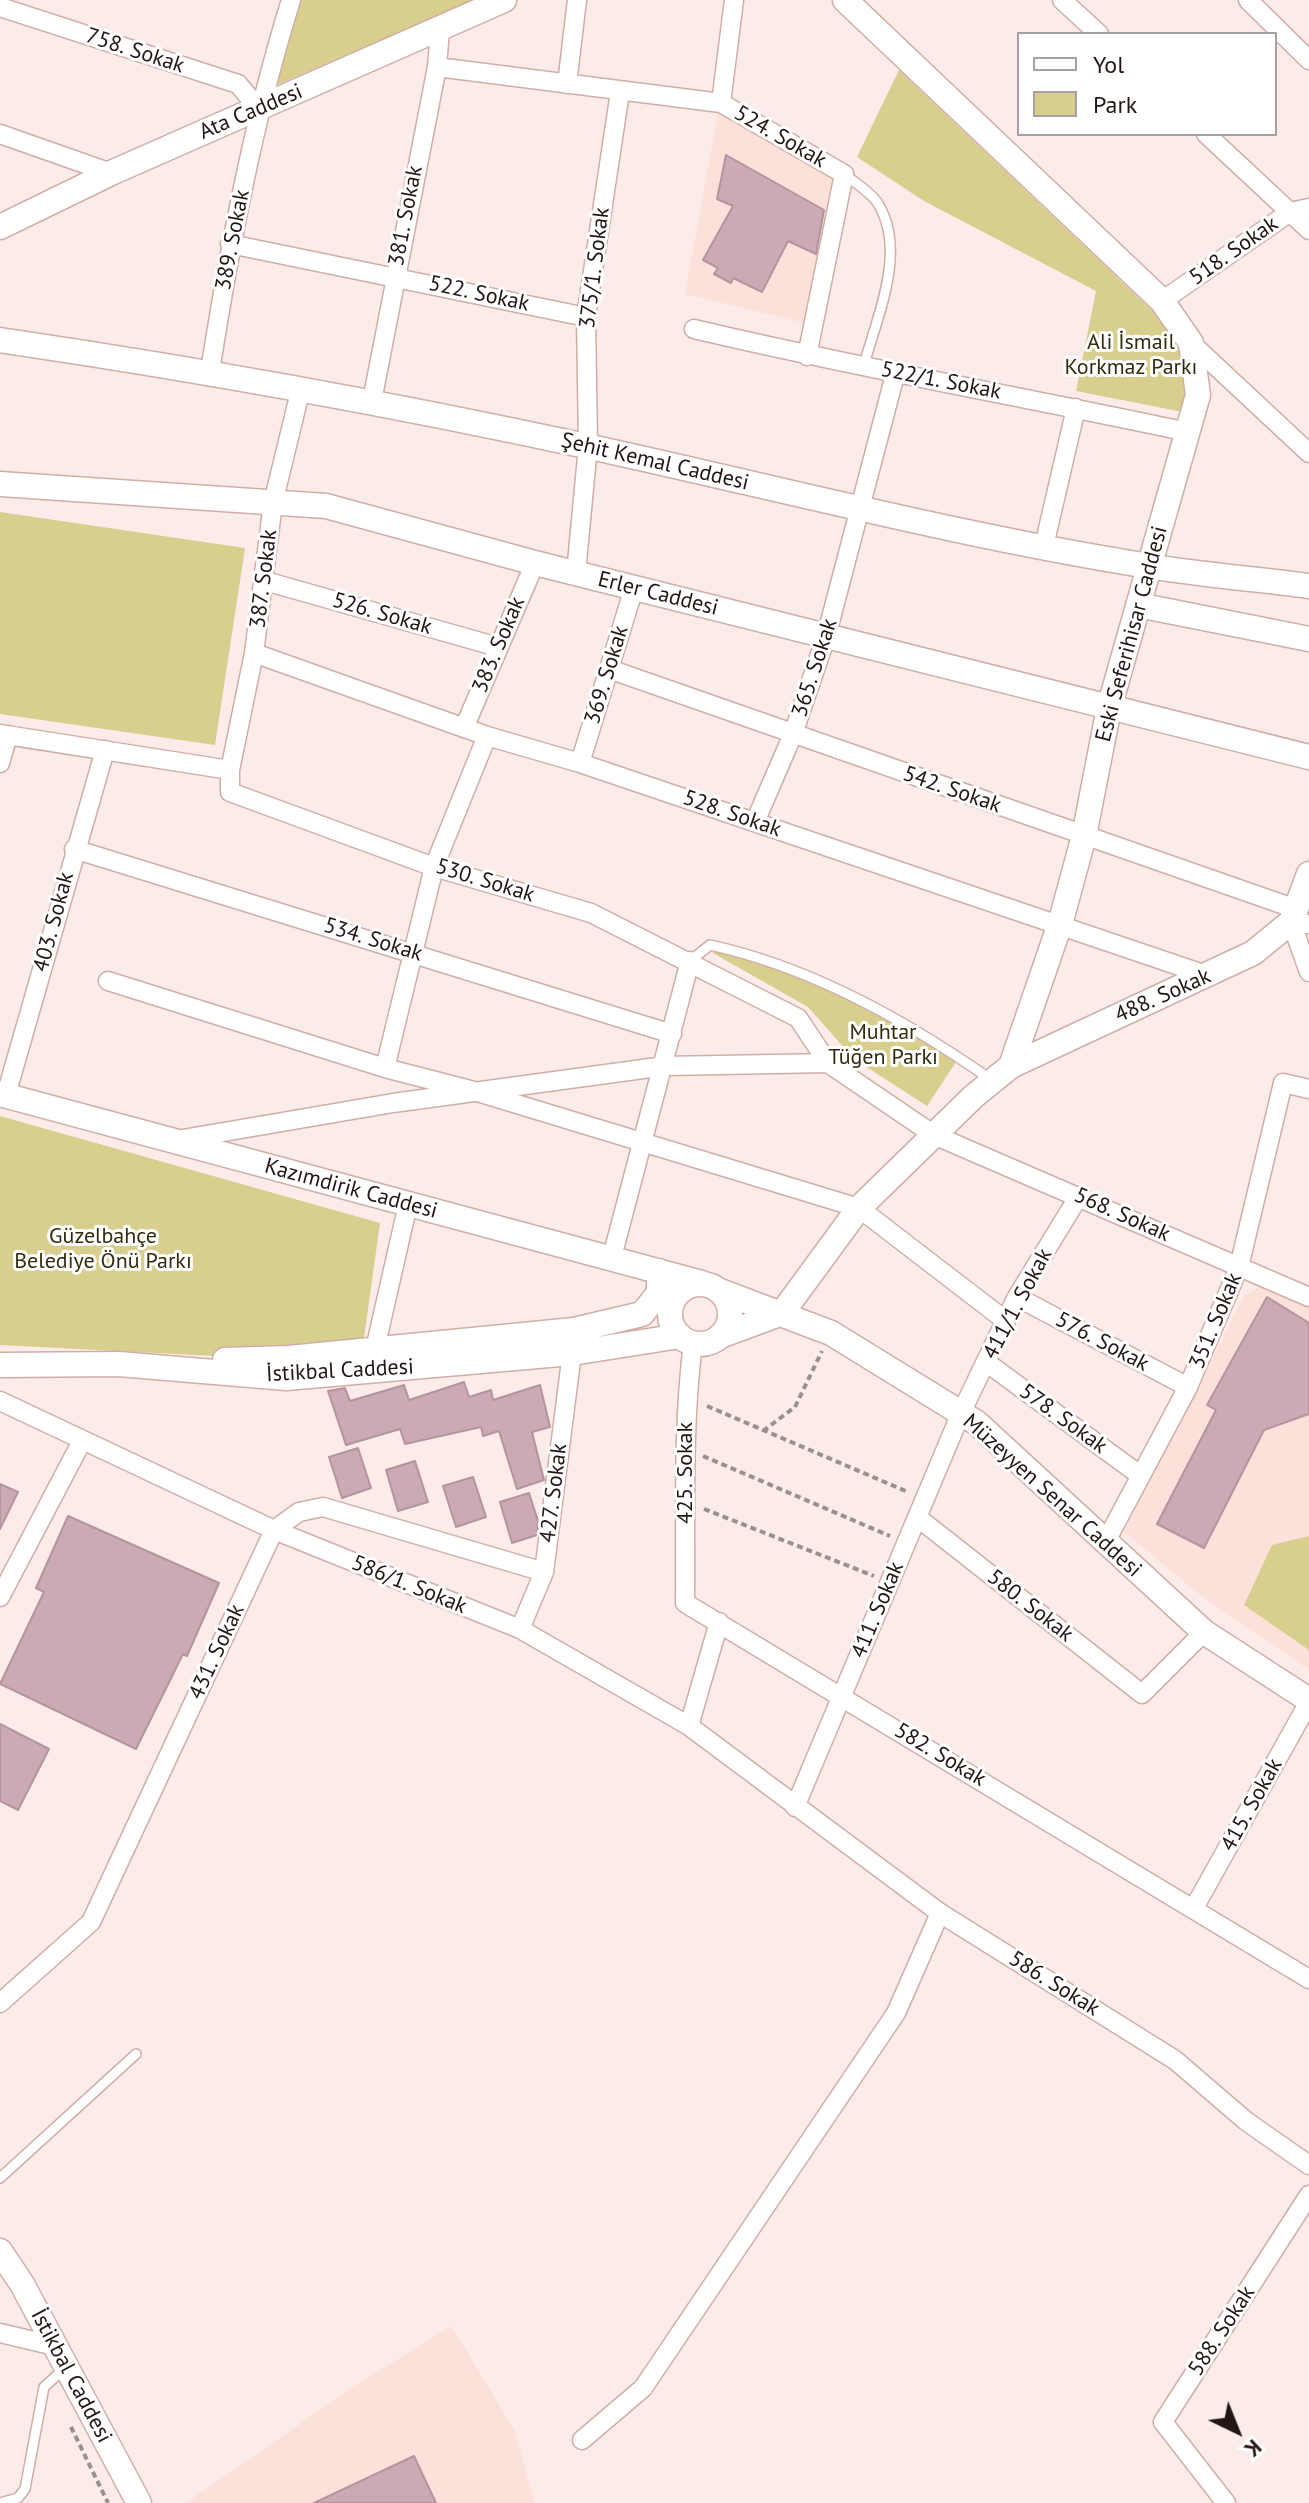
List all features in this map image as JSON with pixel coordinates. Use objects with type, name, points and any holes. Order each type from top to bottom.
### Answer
[{"type":"main road","name":"Ata Caddesi","points":[[0,227],[111,173],[504,0]]},
{"type":"main road","name":"Eski Seferihisar Caddesi","points":[[782,1313],[859,1208],[1002,1074],[1060,924],[1084,836],[1109,708],[1198,395],[1191,343],[1162,301],[845,0]]},
{"type":"main road","name":"Şehit Kemal Caddesi","points":[[0,340],[210,371],[372,401],[588,446],[861,510],[1150,567],[1309,586]]},
{"type":"main road","name":"Erler Caddesi","points":[[0,484],[326,506],[535,563],[1309,757]]},
{"type":"main road","points":[[1138,605],[1309,639]]},
{"type":"main road","points":[[1298,918],[1309,874]]},
{"type":"main road","name":"488. Sokak","points":[[1002,1074],[1253,953],[1298,918]]},
{"type":"main road","name":"Kazımdirik Caddesi","points":[[3,1094],[612,1257],[711,1287],[782,1313]]},
{"type":"main road","points":[[642,1314],[659,1293],[659,1271]]},
{"type":"main road","points":[[720,1336],[730,1318],[726,1299],[711,1287],[683,1288],[670,1307],[670,1321],[686,1339],[703,1344],[782,1313]]},
{"type":"main road","points":[[119,1364],[289,1358],[574,1330],[670,1307]]},
{"type":"main road","name":"Müzeyyen Senar Caddesi","points":[[782,1313],[831,1333],[977,1423],[1204,1632],[1309,1701]]},
{"type":"main road","name":"İstikbal Caddesi","points":[[0,1365],[119,1364],[286,1378],[572,1353],[686,1339]]},
{"type":"main road","name":"İstikbal Caddesi","points":[[0,2251],[22,2284],[139,2503]]},
{"type":"street","name":"389. Sokak","points":[[210,371],[230,244],[259,109],[291,0]]},
{"type":"street","points":[[567,84],[577,0]]},
{"type":"street","points":[[721,103],[734,0]]},
{"type":"street","points":[[1062,0],[1097,32]]},
{"type":"street","points":[[1248,0],[1309,60]]},
{"type":"street","name":"758. Sokak","points":[[0,7],[238,84],[259,109]]},
{"type":"street","name":"381. Sokak","points":[[372,401],[437,67],[440,30]]},
{"type":"street","name":"524. Sokak","points":[[437,67],[721,103],[844,174],[807,356]]},
{"type":"street","name":"375/1. Sokak","points":[[576,573],[588,446],[586,317],[620,92]]},
{"type":"street","points":[[0,134],[111,173]]},
{"type":"street","points":[[1208,136],[1309,230]]},
{"type":"street","name":"518. Sokak","points":[[1162,301],[1290,212],[1309,208]]},
{"type":"street","name":"522. Sokak","points":[[230,244],[586,317]]},
{"type":"street","name":"522/1. Sokak","points":[[694,329],[807,356],[896,371],[1188,432]]},
{"type":"street","points":[[1191,343],[1309,453]]},
{"type":"street","name":"365. Sokak","points":[[755,822],[793,734],[826,637],[896,371]]},
{"type":"street","name":"387. Sokak","points":[[230,770],[254,653],[273,503],[301,388]]},
{"type":"street","points":[[1044,546],[1076,408]]},
{"type":"street","name":"383. Sokak","points":[[464,728],[535,563]]},
{"type":"street","name":"526. Sokak","points":[[265,581],[498,647]]},
{"type":"street","name":"369. Sokak","points":[[580,763],[634,588]]},
{"type":"street","name":"528. Sokak","points":[[254,653],[487,736],[580,763],[1209,976]]},
{"type":"street","name":"542. Sokak","points":[[609,669],[1084,836],[1298,918]]},
{"type":"street","points":[[0,763],[4,734],[230,770]]},
{"type":"street","points":[[385,1068],[434,867],[487,736]]},
{"type":"street","name":"403. Sokak","points":[[3,1094],[105,750]]},
{"type":"street","name":"530. Sokak","points":[[230,770],[230,792],[434,867],[591,913],[690,961],[798,1018],[828,1063],[934,1135]]},
{"type":"street","name":"534. Sokak","points":[[74,849],[413,951],[672,1034]]},
{"type":"street","points":[[1298,918],[1309,972]]},
{"type":"street","points":[[612,1257],[665,1066],[690,961]]},
{"type":"street","points":[[108,981],[385,1068],[474,1091],[643,1145],[859,1208],[1006,1321]]},
{"type":"street","points":[[170,1141],[474,1091],[665,1066],[828,1063]]},
{"type":"street","name":"351. Sokak","points":[[1105,1543],[1188,1387],[1239,1267],[1283,1083],[1309,1089]]},
{"type":"street","name":"568. Sokak","points":[[934,1135],[1309,1297]]},
{"type":"street","name":"411/1. Sokak","points":[[961,1413],[1017,1297],[1079,1196]]},
{"type":"street","points":[[375,1349],[408,1204]]},
{"type":"street","name":"576. Sokak","points":[[1017,1297],[1188,1387]]},
{"type":"street","name":"425. Sokak","points":[[685,1603],[683,1447],[686,1339]]},
{"type":"street","name":"427. Sokak","points":[[520,1629],[544,1572],[572,1353]]},
{"type":"street","name":"578. Sokak","points":[[986,1362],[1141,1476]]},
{"type":"street","name":"586/1. Sokak","points":[[0,1401],[274,1530],[520,1629],[689,1726],[795,1807]]},
{"type":"street","name":"411. Sokak","points":[[795,1807],[961,1413]]},
{"type":"street","points":[[0,1597],[82,1441]]},
{"type":"street","points":[[274,1530],[299,1512],[323,1507],[544,1572]]},
{"type":"street","name":"580. Sokak","points":[[917,1517],[1142,1694],[1204,1632]]},
{"type":"street","name":"431. Sokak","points":[[0,2003],[91,1922],[274,1530]]},
{"type":"street","name":"582. Sokak","points":[[685,1603],[1309,1979]]},
{"type":"street","points":[[689,1726],[719,1622]]},
{"type":"street","name":"415. Sokak","points":[[1194,1908],[1309,1701]]},
{"type":"street","name":"586. Sokak","points":[[795,1807],[940,1913],[1175,2060],[1246,2121],[1309,2165]]},
{"type":"street","points":[[582,2440],[643,2388],[896,2013],[940,1913]]},
{"type":"street","name":"588. Sokak","points":[[1226,2503],[1163,2422],[1309,2195]]},
{"type":"street","points":[[0,2333],[61,2356]]},
{"type":"lane","points":[[844,174],[875,199],[884,217],[890,246],[889,274],[864,365]]},
{"type":"lane","points":[[690,961],[710,945],[761,957],[921,1031],[1002,1074]]},
{"type":"lane","points":[[0,2178],[136,2054]]},
{"type":"lane","points":[[0,2503],[18,2498],[25,2489],[44,2387],[61,2356]]},
{"type":"path","points":[[763,1431],[795,1407],[831,1333]]},
{"type":"path","points":[[686,1398],[925,1499]]},
{"type":"path","points":[[683,1447],[906,1543]]},
{"type":"path","points":[[686,1502],[890,1583]]},
{"type":"shaded area","points":[[718,112],[839,179],[810,324],[685,294]]},
{"type":"shaded area","points":[[1268,1281],[1309,1303],[1309,1670],[1199,1594],[1124,1532],[1244,1296]]},
{"type":"shaded area","points":[[451,2326],[514,2429],[535,2503],[186,2503],[353,2387]]},
{"type":"green space","points":[[299,0],[475,0],[272,87]]},
{"type":"green space","name":"Ali İsmail Korkmaz Parkı","points":[[899,70],[1160,318],[1184,348],[1188,413],[1076,391],[1096,291],[924,201],[857,157]]},
{"type":"green space","points":[[0,512],[245,548],[215,745],[0,714]]},
{"type":"green space","name":"Muhtar Tüğen Parkı","points":[[714,949],[778,970],[840,996],[956,1062],[927,1106],[854,1059],[808,1007],[713,953]]},
{"type":"green space","name":"Güzelbahçe Belediye Önü Parkı","points":[[0,1116],[380,1223],[364,1338],[214,1356],[0,1345]]},
{"type":"green space","points":[[1309,1536],[1309,1650],[1244,1605],[1272,1545]]},
{"type":"building","points":[[726,155],[824,210],[816,254],[788,241],[762,292],[733,278],[731,283],[714,274],[718,268],[703,260],[733,206],[717,199]]},
{"type":"building","points":[[1267,1297],[1309,1323],[1309,1414],[1264,1430],[1204,1548],[1157,1524],[1216,1410],[1207,1405]]},
{"type":"building","points":[[464,1382],[469,1397],[491,1390],[493,1400],[540,1385],[550,1427],[532,1432],[544,1480],[517,1489],[499,1431],[483,1436],[481,1427],[405,1444],[400,1429],[346,1445],[328,1391],[345,1388],[350,1401],[404,1385],[409,1400]]},
{"type":"building","points":[[358,1448],[371,1488],[342,1498],[329,1457]]},
{"type":"building","points":[[415,1461],[428,1502],[398,1511],[386,1470]]},
{"type":"building","points":[[473,1477],[486,1517],[456,1527],[443,1486]]},
{"type":"building","points":[[0,1484],[18,1492],[0,1529]]},
{"type":"building","points":[[529,1493],[538,1521],[537,1535],[512,1543],[500,1502]]},
{"type":"building","points":[[68,1516],[219,1583],[187,1656],[183,1654],[136,1749],[0,1684],[44,1592],[36,1588]]},
{"type":"building","points":[[0,1724],[49,1749],[18,1810],[0,1801]]},
{"type":"building","points":[[414,2456],[436,2503],[314,2503]]}]
